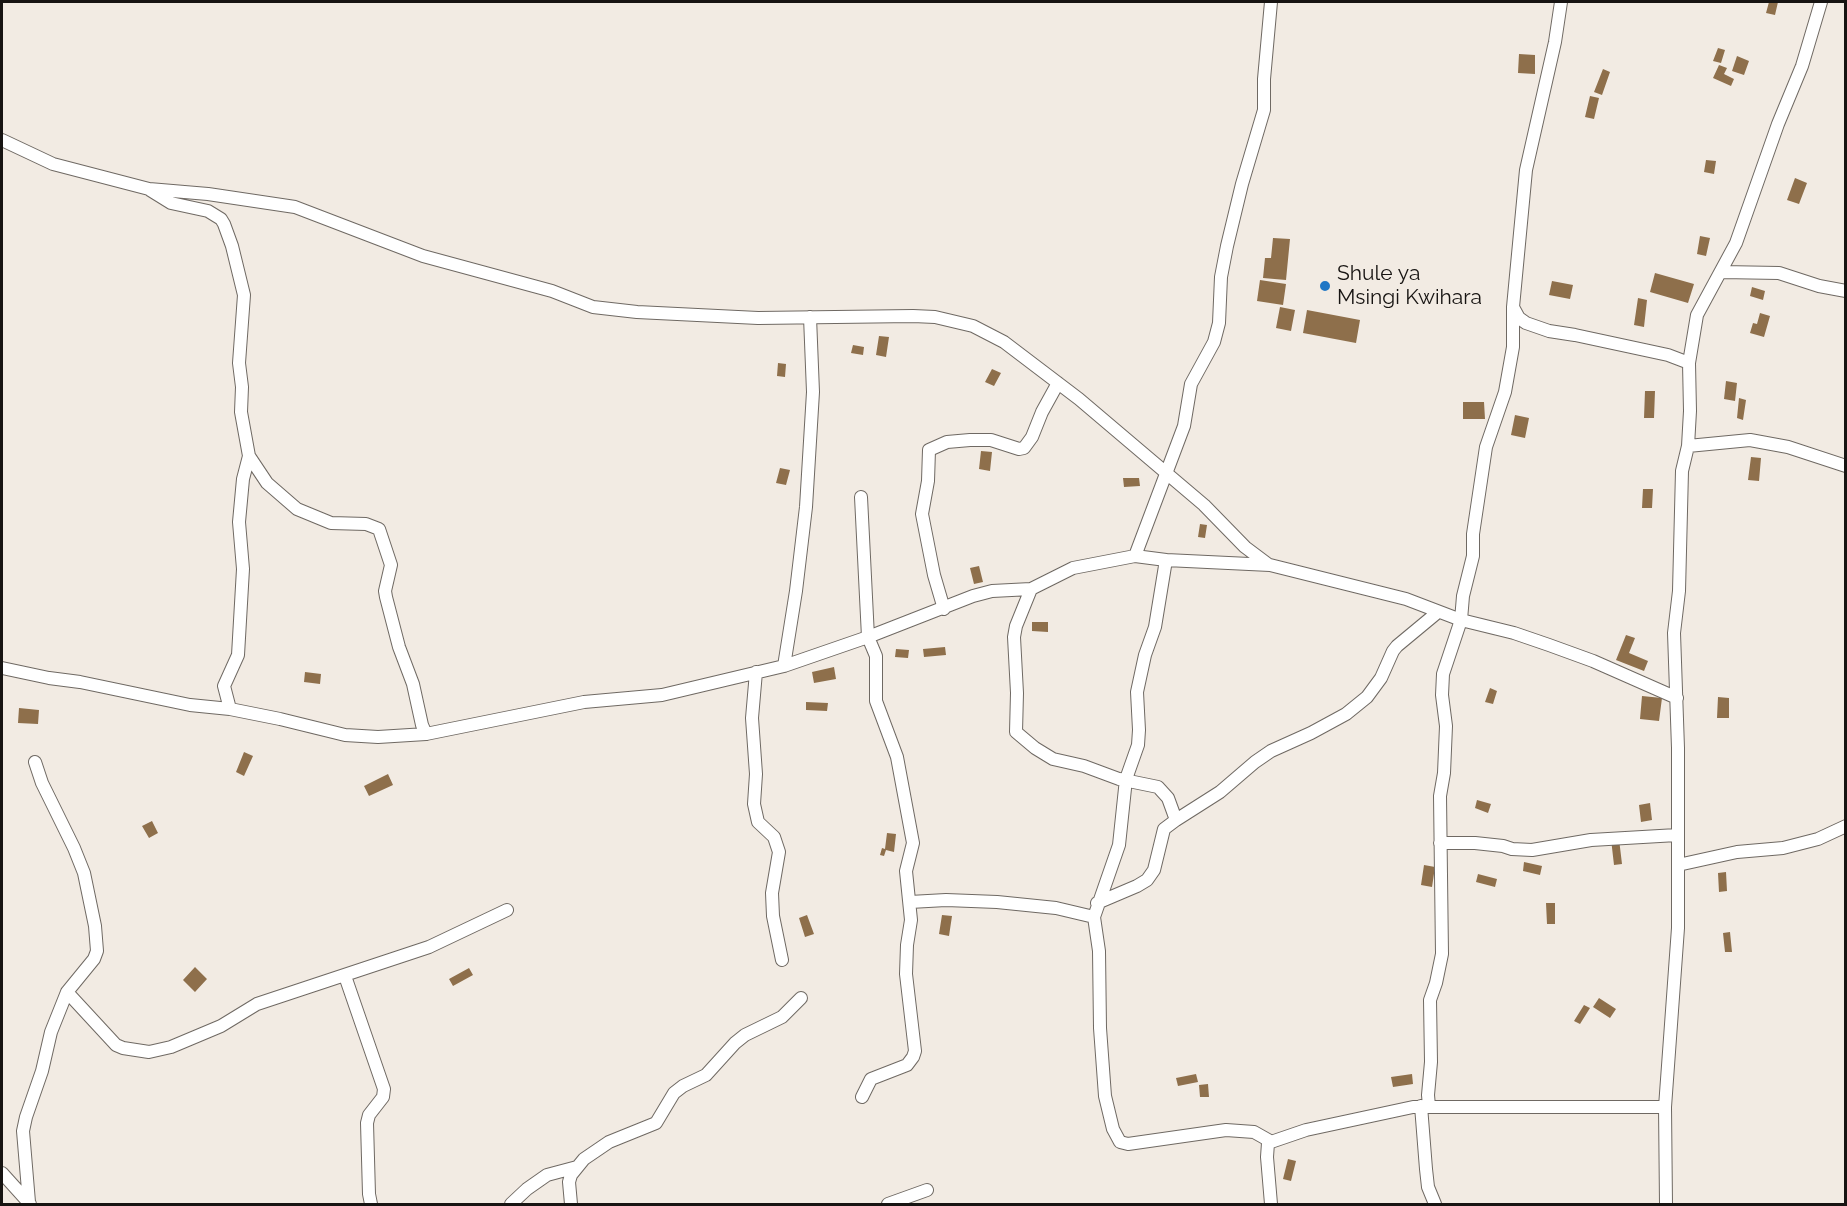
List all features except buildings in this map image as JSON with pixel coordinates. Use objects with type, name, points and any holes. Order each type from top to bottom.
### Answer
[{"type":"street","points":[[1135,556],[1184,426],[1191,384],[1214,342],[1219,323],[1221,277],[1227,246],[1242,184],[1264,110],[1264,79],[1271,2]]},
{"type":"street","points":[[1435,1204],[1428,1187],[1426,1169],[1425,1106],[1431,1062],[1430,1000],[1442,954],[1440,795],[1444,773],[1446,726],[1442,695],[1443,674],[1461,620],[1463,596],[1473,556],[1473,534],[1486,447],[1505,392],[1513,347],[1514,307],[1526,170],[1555,42],[1561,2]]},
{"type":"street","points":[[1666,1204],[1665,1107],[1675,999],[1678,928],[1677,698],[1674,633],[1679,591],[1682,471],[1688,446],[1690,411],[1689,363],[1697,315],[1736,243],[1778,124],[1802,66],[1821,2]]},
{"type":"street","points":[[2,140],[53,164],[149,189],[208,194],[296,207],[423,256],[552,291],[593,307],[637,312],[758,318],[913,316],[957,321],[973,326],[1004,342],[1080,399],[1204,505],[1245,547],[1270,565]]},
{"type":"street","points":[[149,189],[171,202],[208,211],[221,219],[224,224],[244,295],[238,363],[242,387],[241,412],[249,456],[267,483],[297,509],[331,523],[366,524],[379,529],[391,565],[385,591],[386,597],[426,734]]},
{"type":"street","points":[[1722,272],[1779,273],[1819,286],[1845,291]]},
{"type":"street","points":[[1514,307],[1519,318],[1526,323],[1548,331],[1668,355],[1689,363]]},
{"type":"street","points":[[784,666],[806,507],[813,392],[810,317]]},
{"type":"street","points":[[944,609],[934,576],[922,514],[929,450],[947,442],[970,440],[991,440],[1019,449],[1024,448],[1032,437],[1042,412],[1058,383]]},
{"type":"street","points":[[1688,446],[1750,440],[1788,447],[1845,466]]},
{"type":"street","points":[[230,709],[224,686],[238,655],[243,569],[239,522],[243,479],[249,456]]},
{"type":"street","points":[[861,497],[868,637],[876,656],[876,701],[897,757],[913,843],[906,872],[910,902],[906,974],[914,1042],[913,1057],[901,1068],[872,1079],[862,1097]]},
{"type":"street","points":[[2,668],[190,705],[230,709],[301,723],[345,735],[426,734],[584,702],[662,695],[784,666],[944,609],[974,596],[992,591],[1031,589],[1073,568],[1135,556],[1166,560],[1270,565],[1406,599],[1461,620],[1514,633],[1593,661],[1677,698]]},
{"type":"street","points":[[1166,560],[1155,627],[1145,655],[1137,692],[1138,745],[1126,779],[1119,845],[1094,916],[1099,951],[1100,1028],[1105,1096],[1109,1117],[1120,1142],[1128,1144],[1188,1134],[1240,1130],[1254,1132],[1270,1141],[1306,1130],[1400,1109],[1425,1106],[1665,1107]]},
{"type":"street","points":[[1031,589],[1014,637],[1017,693],[1016,732],[1053,759],[1162,790],[1168,798],[1176,820]]},
{"type":"street","points":[[1097,903],[1147,880],[1154,870],[1164,829],[1220,792],[1255,762],[1311,733],[1367,697],[1382,678],[1397,646],[1438,612]]},
{"type":"street","points":[[756,672],[752,718],[756,774],[754,804],[758,822],[774,837],[779,852],[772,901],[782,960]]},
{"type":"street","points":[[29,1203],[23,1131],[42,1071],[51,1032],[68,992],[98,951],[84,873],[42,783],[35,762]]},
{"type":"street","points":[[1678,865],[1737,852],[1784,848],[1818,839],[1845,826]]},
{"type":"street","points":[[1440,843],[1475,843],[1532,850],[1591,840],[1677,835]]},
{"type":"street","points":[[910,902],[991,901],[1056,908],[1094,916]]},
{"type":"street","points":[[68,992],[116,1045],[149,1052],[171,1047],[221,1026],[257,1004],[438,943],[451,934],[507,910]]},
{"type":"street","points":[[345,976],[384,1089],[383,1097],[369,1115],[367,1123],[371,1204]]},
{"type":"street","points":[[571,1204],[569,1182],[577,1167],[609,1143],[656,1123],[674,1093],[706,1075],[735,1043],[745,1035],[782,1017],[801,998]]},
{"type":"street","points":[[1270,1141],[1267,1147],[1267,1157],[1271,1204]]},
{"type":"street","points":[[511,1204],[547,1174],[577,1167]]},
{"type":"street","points":[[2,1173],[29,1203]]},
{"type":"street","points":[[888,1204],[927,1190]]},
{"type":"place","name":"Shule ya Msingi Kwihara","points":[[1325,286]]}]
